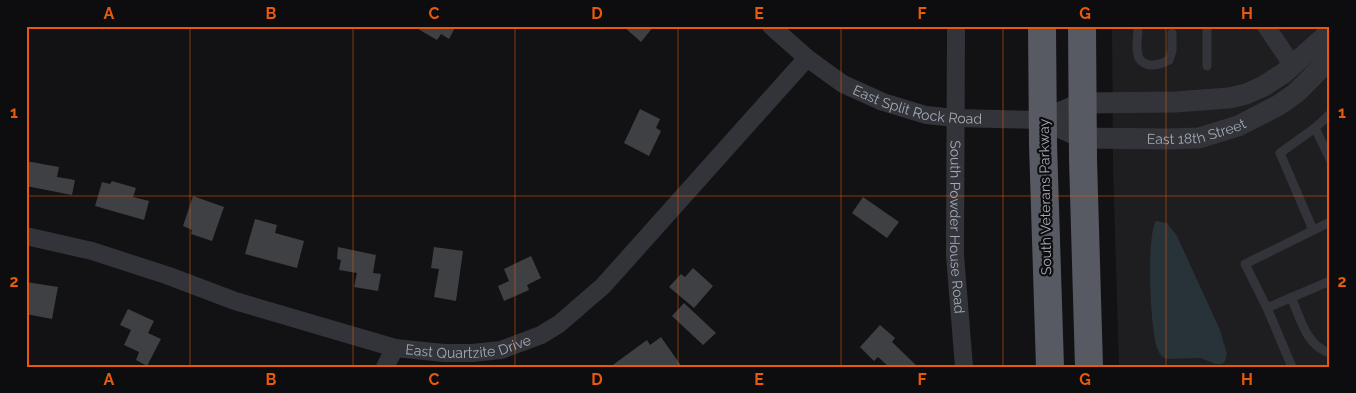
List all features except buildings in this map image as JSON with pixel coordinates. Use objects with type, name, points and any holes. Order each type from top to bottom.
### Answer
[{"type":"highway","name":"South Veterans Parkway","points":[[1042,26],[1050,367]]},
{"type":"highway","points":[[1082,26],[1082,103],[1089,367]]},
{"type":"street","name":"East Split Rock Road","points":[[771,26],[807,58],[843,84],[883,102],[926,115],[955,118],[1043,120],[1082,103]]},
{"type":"street","name":"South Powder House Road","points":[[956,26],[955,255],[964,367]]},
{"type":"street","points":[[1266,26],[1293,66]]},
{"type":"street","name":"East 18th Street","points":[[1082,103],[1175,102],[1229,98],[1246,94],[1264,86],[1293,66],[1330,32]]},
{"type":"street","name":"East Quartzite Drive","points":[[26,236],[92,251],[235,300],[395,348],[444,353],[501,350],[541,335],[559,324],[603,286],[807,58]]},
{"type":"street","name":"East 18th Street","points":[[1043,120],[1083,138],[1199,138],[1246,122],[1279,105],[1296,92],[1330,59]]},
{"type":"street","points":[[385,367],[395,348]]},
{"type":"lane","points":[[1207,66],[1208,26]]},
{"type":"lane","points":[[1138,28],[1139,58],[1153,66],[1161,65],[1169,60],[1172,52],[1172,32]]},
{"type":"lane","points":[[1314,230],[1280,152],[1315,128],[1330,114]]},
{"type":"lane","points":[[1315,128],[1330,159]]},
{"type":"lane","points":[[1292,367],[1267,308],[1245,264],[1330,222]]},
{"type":"lane","points":[[1267,308],[1330,281]]},
{"type":"lane","points":[[1291,297],[1310,340],[1322,351],[1330,353]]},
{"type":"shaded area","points":[[1112,26],[1330,26],[1330,367],[1119,367],[1113,166]]},
{"type":"shaded area","points":[[1156,221],[1167,223],[1177,236],[1220,330],[1227,354],[1222,364],[1216,364],[1200,358],[1166,359],[1158,351],[1153,325],[1150,285],[1151,245]]}]
